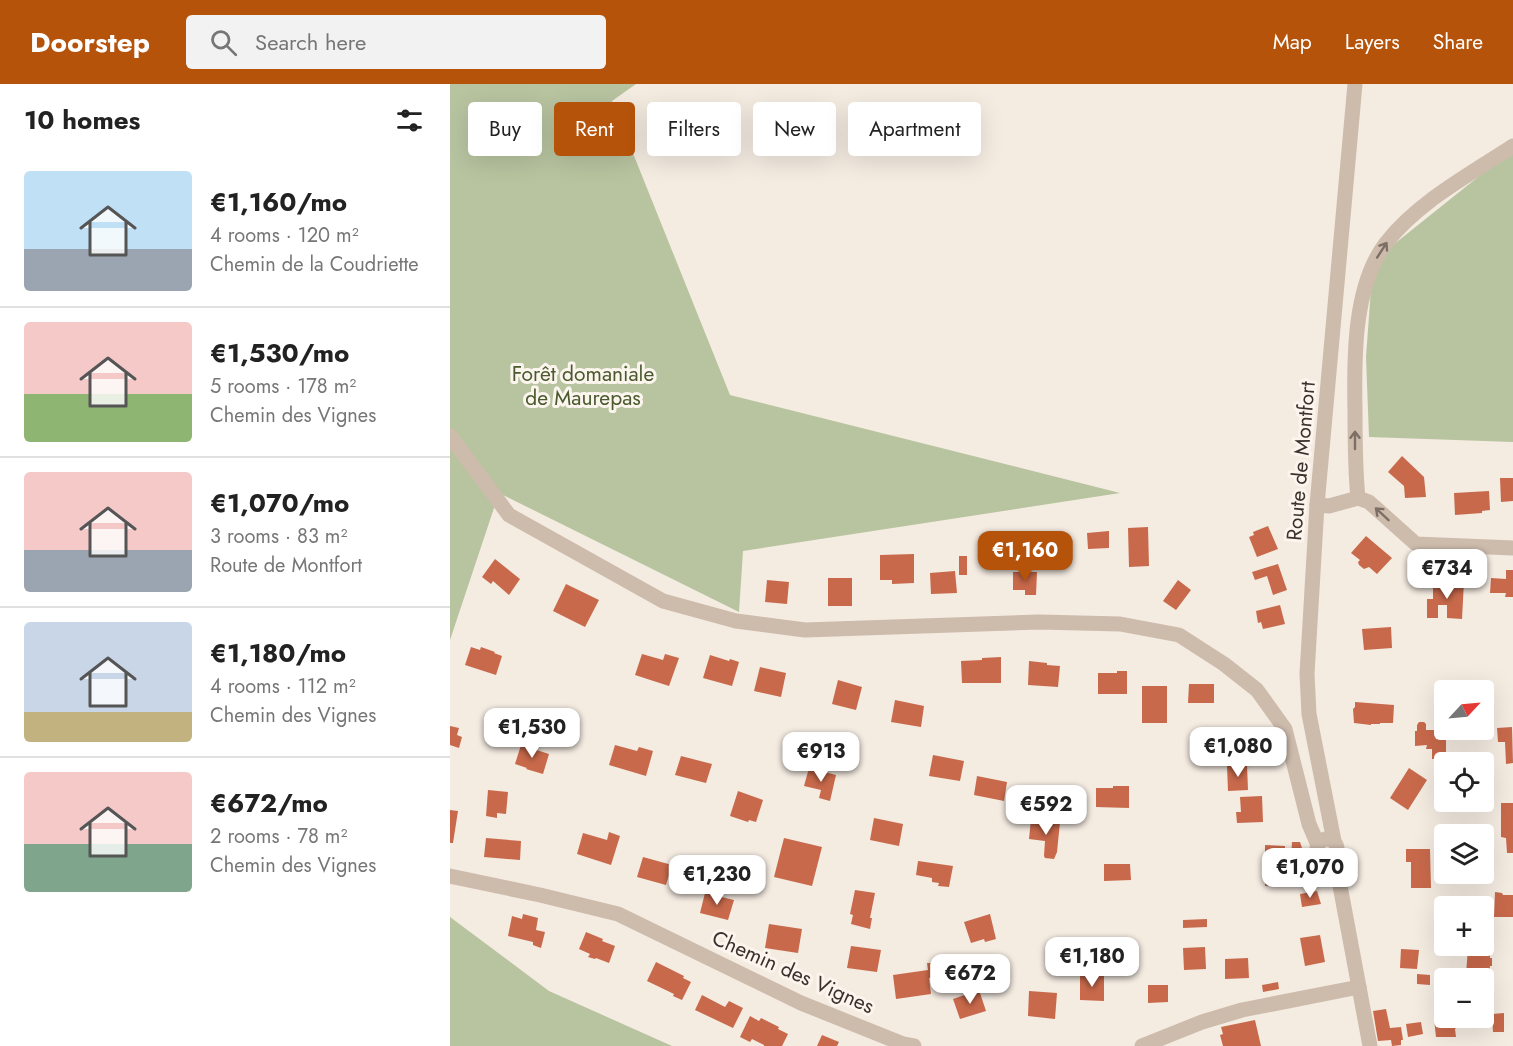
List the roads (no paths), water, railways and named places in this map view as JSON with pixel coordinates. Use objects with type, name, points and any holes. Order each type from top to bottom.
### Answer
[{"type":"street","name":"Route de Montfort","points":[[1334,841],[1310,714],[1308,674],[1317,505],[1355,84]]},
{"type":"street","points":[[1358,498],[1355,469],[1354,353],[1363,294],[1374,264],[1386,243],[1437,196],[1513,146]]},
{"type":"street","points":[[450,436],[509,515],[663,601],[736,621],[805,630],[1039,622],[1120,624],[1179,635],[1224,664],[1257,690],[1285,729],[1309,824],[1318,845],[1318,855],[1327,859],[1333,857],[1337,852],[1334,841],[1325,839],[1318,845]]},
{"type":"street","points":[[1317,505],[1329,506],[1358,498],[1369,502],[1416,544],[1513,548]]},
{"type":"street","points":[[1327,859],[1338,875],[1370,1046]]},
{"type":"street","name":"Chemin des Vignes","points":[[450,876],[618,914],[801,1003],[903,1044],[914,1046]]},
{"type":"street","points":[[1142,1046],[1202,1022],[1242,1010],[1359,987]]},
{"type":"park label","name":"Forêt domaniale de Maurepas","points":[[583,386]]}]
